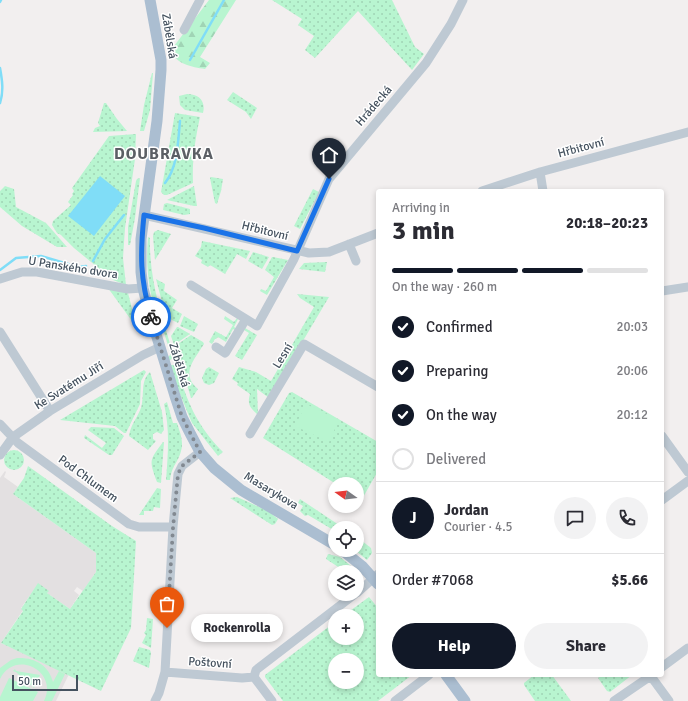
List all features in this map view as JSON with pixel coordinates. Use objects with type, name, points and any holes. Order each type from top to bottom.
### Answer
[{"type":"main road","name":"Zábělská","points":[[150,0],[161,60],[161,70],[157,121],[144,215],[141,258],[143,288],[182,417],[200,452]]},
{"type":"main road","name":"Masarykova","points":[[200,452],[214,468],[241,490],[328,541]]},
{"type":"main road","points":[[351,557],[376,577]]},
{"type":"main road","points":[[447,677],[465,701]]},
{"type":"street","points":[[184,30],[200,0]]},
{"type":"street","name":"Hrádecká","points":[[191,286],[257,326],[296,255],[329,179],[426,63],[451,24],[463,0]]},
{"type":"street","name":"Hřbitovní","points":[[488,189],[540,172],[688,132]]},
{"type":"street","points":[[540,172],[543,189]]},
{"type":"street","name":"Hřbitovní","points":[[144,215],[204,228],[296,255],[329,252],[376,234]]},
{"type":"street","points":[[350,244],[356,261]]},
{"type":"street","name":"U Panského dvora","points":[[0,279],[22,272],[37,272],[128,289],[143,288]]},
{"type":"street","points":[[664,291],[688,286]]},
{"type":"street","points":[[216,347],[225,353],[246,319]]},
{"type":"street","points":[[0,332],[50,410]]},
{"type":"street","name":"Lesní","points":[[250,434],[259,416],[304,344],[376,386]]},
{"type":"street","name":"Ke Svatému Jiří","points":[[0,455],[13,437],[50,410],[143,355],[160,347]]},
{"type":"street","name":"Pod Chlumem","points":[[0,424],[18,443],[33,455],[129,524],[139,527],[173,528]]},
{"type":"street","points":[[664,439],[688,472]]},
{"type":"street","points":[[155,701],[165,672],[173,528],[178,474],[182,466],[200,452]]},
{"type":"street","points":[[664,499],[688,481]]},
{"type":"street","points":[[364,587],[376,579]]},
{"type":"street","points":[[272,701],[254,677],[256,670],[346,601]]},
{"type":"street","points":[[664,666],[688,648]]},
{"type":"street","name":"Poštovní","points":[[165,672],[242,678],[254,677]]},
{"type":"street","points":[[395,701],[426,677]]},
{"type":"street","points":[[614,701],[648,677]]},
{"type":"street","points":[[652,677],[669,701]]},
{"type":"shaded area","points":[[5,471],[4,477],[18,487],[13,494],[96,553],[96,572],[83,591],[77,587],[74,591],[79,595],[70,609],[47,593],[48,591],[38,584],[21,608],[23,610],[1,643],[69,674],[56,701],[0,701],[0,478]]},
{"type":"green space","points":[[209,0],[236,0],[200,57],[210,63],[205,69],[180,62],[173,55],[171,50]]},
{"type":"green space","points":[[272,0],[392,0],[415,47],[424,54],[412,70],[358,11],[315,58],[305,50],[314,36],[298,25],[302,19]]},
{"type":"green space","points":[[152,73],[150,110],[144,131],[140,131],[144,105]]},
{"type":"green space","points":[[233,92],[257,108],[251,119],[246,112],[227,100]]},
{"type":"green space","points":[[187,94],[195,95],[201,99],[204,109],[203,113],[185,110],[180,105],[179,96]]},
{"type":"green space","points":[[104,103],[106,103],[127,131],[93,132],[95,128],[100,126],[98,123]]},
{"type":"green space","points":[[175,113],[200,117],[194,150],[193,183],[164,195],[161,192]]},
{"type":"green space","points":[[136,134],[135,159],[125,228],[123,258],[126,285],[113,280],[57,233],[52,225],[53,221],[71,205],[68,202],[73,195],[72,194],[74,191],[72,188],[109,136]]},
{"type":"green space","points":[[211,177],[223,179],[217,204],[215,203]]},
{"type":"green space","points":[[140,178],[135,218],[130,245],[128,245],[128,227],[136,181]]},
{"type":"green space","points":[[5,186],[14,189],[16,207],[46,223],[67,247],[57,247],[22,226],[0,207],[0,191]]},
{"type":"green space","points":[[194,186],[197,206],[167,200]]},
{"type":"green space","points":[[313,189],[319,192],[300,229],[294,226]]},
{"type":"green space","points":[[167,203],[190,209],[190,214],[184,215],[163,210],[164,204]]},
{"type":"green space","points":[[158,230],[171,234],[155,260],[153,236],[154,232]]},
{"type":"green space","points":[[148,237],[150,238],[150,254],[157,298],[174,357],[169,361],[168,357],[171,354],[162,327],[159,326],[151,293],[147,261]]},
{"type":"green space","points":[[202,241],[250,251],[246,259],[237,254],[225,274],[210,265],[208,267],[201,263],[202,260],[195,256],[201,247]]},
{"type":"green space","points":[[253,252],[269,257],[262,269],[248,261]]},
{"type":"green space","points":[[272,257],[288,260],[267,295],[260,291],[261,289],[266,291],[274,277],[265,270]]},
{"type":"green space","points":[[327,262],[325,272],[299,269],[304,263]]},
{"type":"green space","points":[[156,279],[165,284],[164,291],[177,300],[172,308],[182,314],[178,323],[166,317]]},
{"type":"green space","points":[[108,288],[128,293],[137,328]]},
{"type":"green space","points":[[297,294],[329,297],[269,398],[257,389],[258,415],[250,406],[250,394],[237,385],[238,383],[232,379],[239,367],[256,372],[271,381],[314,307],[300,298]]},
{"type":"green space","points":[[184,316],[198,324],[194,332],[180,326]]},
{"type":"green space","points":[[225,316],[234,322],[237,318],[238,319],[234,327],[237,329],[233,329],[226,342],[218,337],[212,344],[209,342],[215,331],[226,337],[233,325],[224,319]]},
{"type":"green space","points":[[177,327],[190,334],[174,345],[171,336]]},
{"type":"green space","points":[[245,328],[257,335],[242,360],[235,356],[249,333],[244,330]]},
{"type":"green space","points":[[191,335],[204,344],[190,367],[190,378],[198,389],[192,398],[175,346]]},
{"type":"green space","points":[[170,365],[176,365],[184,390],[199,422],[223,452],[218,456],[192,423],[177,387]]},
{"type":"green space","points":[[209,367],[219,373],[214,383],[209,385],[204,383],[202,378],[206,369]]},
{"type":"green space","points":[[144,370],[146,372],[141,381],[140,404],[126,433],[115,426],[60,420]]},
{"type":"green space","points":[[150,372],[162,412],[164,430],[161,434],[157,432],[153,434],[153,439],[156,441],[148,450],[129,436],[132,426],[140,411],[143,399],[144,382]]},
{"type":"green space","points":[[292,392],[376,441],[376,474],[364,496],[364,477],[328,477],[328,479],[263,438],[289,393]]},
{"type":"green space","points":[[167,402],[173,423],[177,423],[182,444],[180,455],[172,471],[170,480],[166,480],[168,432],[164,404]]},
{"type":"green space","points":[[306,404],[339,420],[329,442],[295,426]]},
{"type":"green space","points":[[91,427],[114,428],[124,436],[112,455],[109,455],[84,438],[85,435],[102,448],[106,443],[88,430]]},
{"type":"green space","points":[[163,442],[161,483],[157,482],[152,461],[155,453]]},
{"type":"green space","points":[[14,450],[21,453],[24,460],[21,467],[14,470],[7,467],[4,460],[7,453]]},
{"type":"green space","points":[[28,466],[112,526],[136,541],[131,628],[101,691],[1,643],[23,611],[21,609],[38,583],[49,591],[47,593],[70,609],[96,572],[96,553],[13,494],[24,478]]},
{"type":"green space","points":[[157,488],[161,489],[160,508],[154,507],[153,511],[144,511],[144,515],[139,515]]},
{"type":"green space","points":[[237,497],[268,511],[278,519],[275,524],[272,525],[230,498]]},
{"type":"green space","points":[[300,499],[333,521],[328,521],[328,527],[308,515],[305,516],[300,511],[303,506],[298,503]]},
{"type":"green space","points":[[364,542],[371,548],[372,553],[367,560],[363,557]]},
{"type":"green space","points":[[328,554],[328,557],[340,557],[350,565],[335,565],[326,559]]},
{"type":"green space","points":[[369,597],[376,606],[376,677],[409,677],[378,701],[283,701],[265,675],[328,627],[328,645],[364,645],[364,609],[353,609]]},
{"type":"green space","points":[[147,618],[153,619],[151,648],[142,643],[146,635],[144,633],[146,630]]},
{"type":"green space","points":[[139,647],[150,650],[149,668],[133,661]]},
{"type":"green space","points":[[17,658],[29,659],[40,663],[48,671],[53,682],[59,671],[65,674],[52,701],[44,701],[47,690],[45,680],[33,667],[15,665],[7,670],[0,679],[0,668],[11,660]]},
{"type":"green space","points":[[15,669],[16,671],[40,675],[34,688],[13,671]]},
{"type":"green space","points":[[532,677],[553,677],[571,701],[535,701],[524,683]]},
{"type":"green space","points":[[629,677],[610,692],[607,691],[598,678]]},
{"type":"green space","points":[[9,678],[38,692],[33,701],[0,701],[0,697]]},
{"type":"water","points":[[100,176],[125,196],[94,236],[68,216]]},
{"type":"waterway","points":[[190,60],[224,0]]},
{"type":"waterway","points":[[0,68],[2,81],[0,103]]},
{"type":"waterway","points":[[165,183],[173,169],[175,162],[180,121]]},
{"type":"waterway","points":[[93,261],[105,239],[124,215]]},
{"type":"waterway","points":[[0,270],[16,258],[41,256],[78,267],[86,266]]},
{"type":"way so far","points":[[151,317],[182,417],[200,452],[182,466],[178,474],[167,628]]},
{"type":"place","name":"Rockenrolla","points":[[167,628]]},
{"type":"district","name":"DOUBRAVKA","points":[[164,154]]},
{"type":"route","points":[[151,317],[143,288],[141,272],[144,215],[297,251],[329,179]]}]
